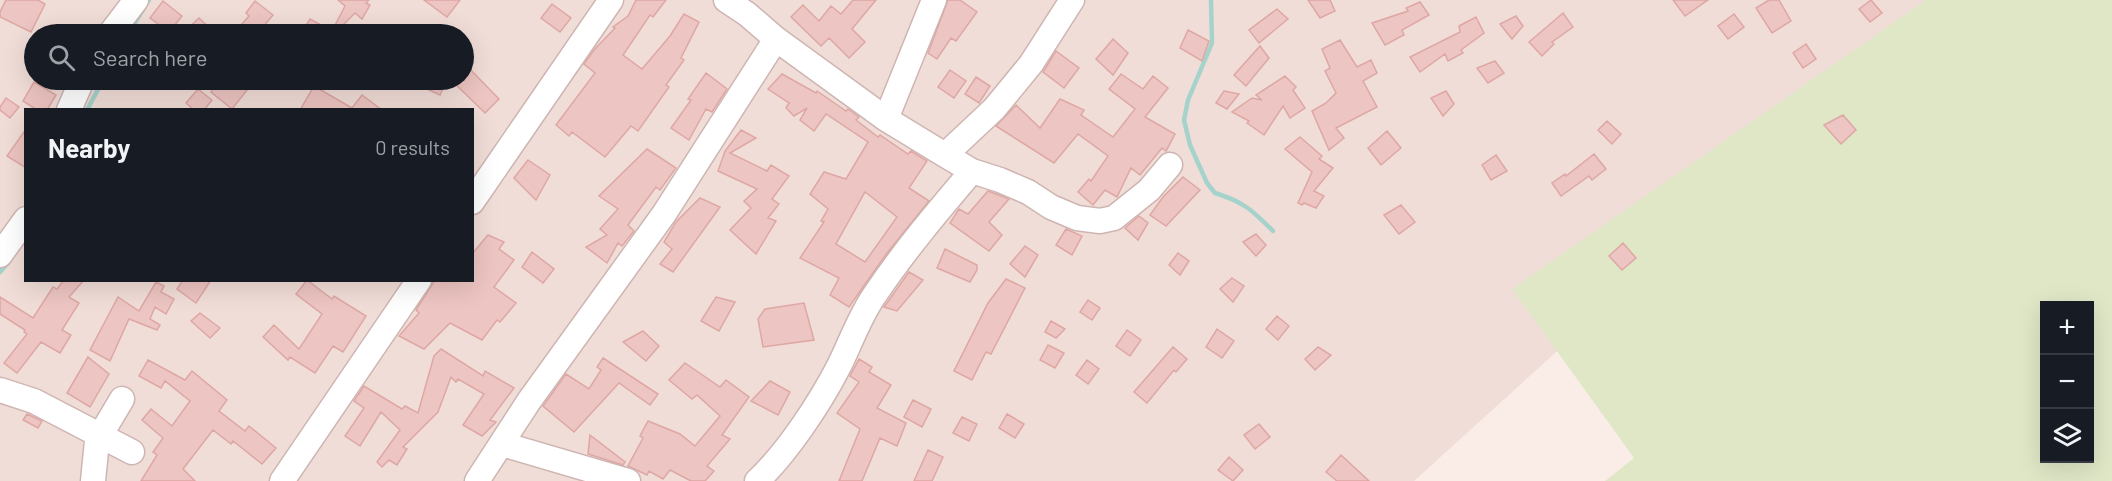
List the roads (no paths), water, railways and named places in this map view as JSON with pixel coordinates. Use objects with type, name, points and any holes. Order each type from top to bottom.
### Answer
[{"type":"street","points":[[118,24],[136,0]]},
{"type":"street","points":[[474,199],[611,0]]},
{"type":"street","points":[[726,0],[752,7],[776,39],[886,119],[972,171],[1028,192],[1051,207],[1077,218],[1100,221],[1114,218],[1149,190],[1170,165]]},
{"type":"street","points":[[886,119],[934,0]]},
{"type":"street","points":[[945,155],[994,109],[1030,64],[1072,0]]},
{"type":"street","points":[[477,481],[529,401],[664,214],[776,39]]},
{"type":"street","points":[[70,108],[78,90]]},
{"type":"street","points":[[757,481],[805,423],[838,369],[875,294],[921,231],[972,171]]},
{"type":"street","points":[[0,255],[24,222]]},
{"type":"street","points":[[282,481],[418,282]]},
{"type":"street","points":[[0,390],[34,401],[132,452]]},
{"type":"street","points":[[93,481],[97,441],[122,399]]},
{"type":"street","points":[[502,444],[628,481]]},
{"type":"waterway","points":[[134,24],[149,0]]},
{"type":"waterway","points":[[1211,0],[1212,43],[1188,100],[1184,120],[1190,145],[1207,183],[1215,193],[1247,207],[1273,231]]},
{"type":"waterway","points":[[88,108],[98,90]]},
{"type":"waterway","points":[[0,272],[8,263]]}]
